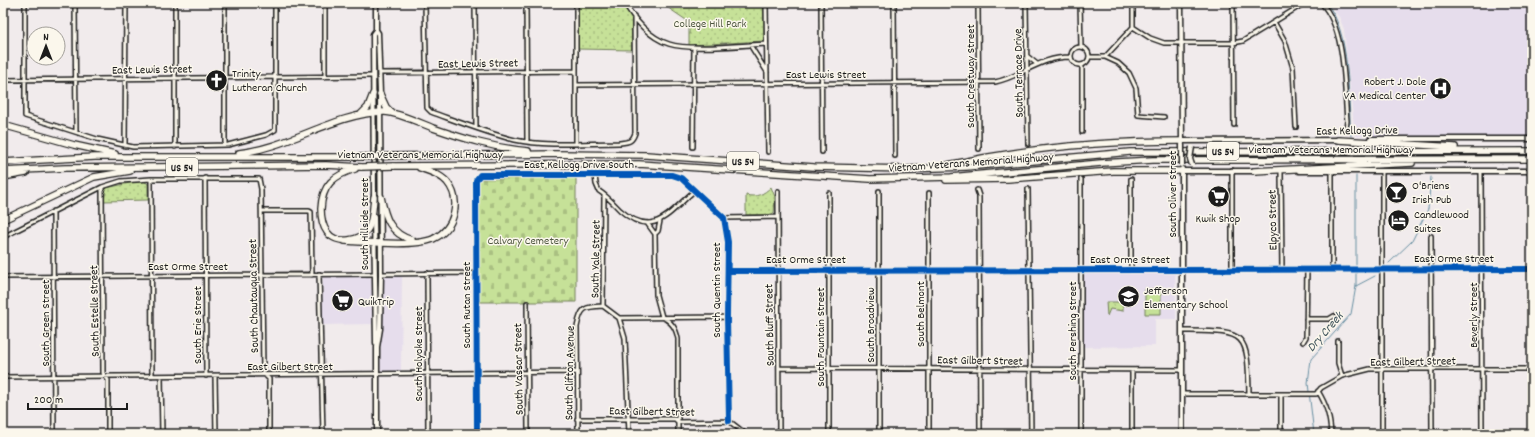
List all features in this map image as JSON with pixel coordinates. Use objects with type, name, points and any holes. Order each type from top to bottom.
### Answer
[{"type":"highway","points":[[359,115],[368,107],[373,94]]},
{"type":"highway","points":[[380,94],[386,107],[394,114]]},
{"type":"highway","points":[[211,156],[266,148],[359,115],[380,113],[394,114],[495,147],[554,154]]},
{"type":"highway","points":[[3,125],[74,145],[113,154],[142,157]]},
{"type":"highway","points":[[1338,140],[1515,151]]},
{"type":"highway","points":[[932,168],[960,162],[1073,146],[1123,141],[1182,143]]},
{"type":"highway","name":"Vietnam Veterans Memorial Highway","points":[[3,161],[211,156],[361,157],[646,154],[842,168],[932,168],[1145,152],[1532,150]]},
{"type":"highway","points":[[1254,171],[1484,159]]},
{"type":"highway","name":"Vietnam Veterans Memorial Highway","points":[[3,171],[65,168],[155,167],[411,167],[639,164],[841,178],[928,178],[1153,160],[1532,159]]},
{"type":"highway","points":[[3,220],[94,177],[113,172],[155,167]]},
{"type":"highway","points":[[362,167],[342,172],[332,179],[324,188],[321,200],[322,225],[327,233],[336,239],[374,243],[419,241],[437,237],[448,227],[454,216],[455,202],[451,189],[442,177],[431,172],[411,167]]},
{"type":"highway","points":[[3,177],[65,168]]},
{"type":"highway","points":[[928,178],[957,181],[992,180],[1113,171],[1182,168]]},
{"type":"highway","points":[[345,241],[358,238],[368,228],[372,218],[374,197]]},
{"type":"highway","points":[[381,197],[386,217],[392,228],[404,238],[419,241]]},
{"type":"main road","name":"South Hillside Street","points":[[376,3],[376,30],[378,34],[380,73],[381,197],[380,329],[377,347],[376,374],[377,434]]},
{"type":"main road","name":"South Oliver Street","points":[[1181,3],[1182,434]]},
{"type":"main road","name":"South Hillside Street","points":[[376,30],[373,34],[373,114],[374,333],[377,347]]},
{"type":"main road","name":"East Kellogg Drive","points":[[1182,143],[1200,141],[1532,139]]},
{"type":"main road","points":[[1200,141],[1192,147],[1190,159],[1192,165],[1200,170]]},
{"type":"main road","points":[[1182,168],[1200,170],[1254,171],[1532,171]]},
{"type":"street","points":[[25,3],[25,116],[125,146],[175,147],[225,145],[266,135],[275,130],[275,3]]},
{"type":"street","points":[[75,3],[76,132]]},
{"type":"street","points":[[125,146],[126,3]]},
{"type":"street","points":[[174,3],[175,147]]},
{"type":"street","points":[[225,3],[225,145]]},
{"type":"street","points":[[325,3],[325,77]]},
{"type":"street","points":[[425,3],[427,108],[431,112],[476,128],[527,141],[619,143],[629,142],[633,139],[635,133],[634,16]]},
{"type":"street","points":[[475,3],[476,128]]},
{"type":"street","points":[[526,3],[527,141]]},
{"type":"street","points":[[576,3],[576,143]]},
{"type":"street","points":[[625,3],[642,26],[662,42],[678,46],[694,47],[766,44]]},
{"type":"street","points":[[766,3],[768,152]]},
{"type":"street","points":[[821,3],[822,152]]},
{"type":"street","points":[[894,3],[894,156]]},
{"type":"street","name":"South Crestway Street","points":[[978,3],[979,149]]},
{"type":"street","name":"South Terrace Drive","points":[[1026,3],[1028,144]]},
{"type":"street","points":[[1080,3],[1081,47]]},
{"type":"street","points":[[1105,56],[1133,27],[1133,3]]},
{"type":"street","points":[[1233,3],[1234,125]]},
{"type":"street","points":[[1133,27],[1158,41],[1182,43],[1233,43],[1243,41],[1305,3]]},
{"type":"street","points":[[1321,3],[1328,11],[1338,32],[1346,114],[1346,129]]},
{"type":"street","points":[[1274,22],[1284,41],[1293,68],[1296,127]]},
{"type":"street","points":[[750,45],[768,73]]},
{"type":"street","points":[[693,147],[694,47]]},
{"type":"street","points":[[1081,47],[1088,51],[1090,57],[1088,63],[1082,66],[1074,63],[1071,57],[1073,51],[1081,47]]},
{"type":"street","points":[[1027,56],[1037,64]]},
{"type":"street","points":[[1090,57],[1105,56],[1118,63],[1129,73],[1136,88],[1138,115],[1164,116]]},
{"type":"street","name":"East Lewis Street","points":[[576,85],[979,83],[1005,80],[1037,64],[1059,57],[1071,57]]},
{"type":"street","points":[[1082,66],[1082,132]]},
{"type":"street","name":"East Lewis Street","points":[[380,73],[576,71]]},
{"type":"street","name":"East Lewis Street","points":[[3,80],[373,76]]},
{"type":"street","points":[[1232,170],[1232,270]]},
{"type":"street","name":"Elpyco Street","points":[[1281,171],[1282,270]]},
{"type":"street","points":[[1332,171],[1332,269]]},
{"type":"street","points":[[1382,171],[1382,434]]},
{"type":"street","name":"Beverly Street","points":[[1482,171],[1482,434]]},
{"type":"street","points":[[1532,171],[1532,201]]},
{"type":"street","name":"East Kellogg Drive South","points":[[478,177],[480,175],[667,174],[681,178],[694,191]]},
{"type":"street","points":[[595,175],[596,184],[599,191],[636,222],[647,223],[660,221],[694,191],[724,218],[778,217]]},
{"type":"street","name":"South Rutan Street","points":[[477,434],[476,180],[478,177]]},
{"type":"street","points":[[3,237],[102,187],[128,180],[205,178]]},
{"type":"street","name":"South Chautauqua Street","points":[[205,178],[259,179],[262,189],[263,373],[269,379],[269,434]]},
{"type":"street","name":"South Erie Street","points":[[205,178],[206,376]]},
{"type":"street","points":[[151,179],[152,376]]},
{"type":"street","name":"South Pershing Street","points":[[1081,179],[1081,434]]},
{"type":"street","points":[[1132,179],[1132,270]]},
{"type":"street","name":"South Estelle Street","points":[[102,187],[103,373],[108,380],[108,434]]},
{"type":"street","points":[[1028,189],[1031,370],[1030,434]]},
{"type":"street","points":[[977,190],[979,196],[980,270],[980,434]]},
{"type":"street","name":"South Bluff Street","points":[[778,191],[778,434]]},
{"type":"street","name":"South Broadview","points":[[879,191],[879,434]]},
{"type":"street","name":"South Fountain Street","points":[[829,193],[829,434]]},
{"type":"street","name":"South Belmont","points":[[929,193],[929,434]]},
{"type":"street","name":"South Yale Street","points":[[604,195],[603,306],[619,318]]},
{"type":"street","name":"South Green Street","points":[[53,211],[54,434]]},
{"type":"street","points":[[262,211],[311,212],[312,274]]},
{"type":"street","name":"South Quentin Street","points":[[724,218],[728,242],[727,317],[729,421]]},
{"type":"street","points":[[655,234],[658,231],[660,221]]},
{"type":"street","points":[[647,223],[655,234],[656,295],[662,317],[670,321],[676,329],[678,339],[678,434]]},
{"type":"street","points":[[1431,236],[1432,434]]},
{"type":"street","points":[[1304,342],[1306,337],[1306,269]]},
{"type":"street","name":"East Orme Street","points":[[728,271],[1532,269]]},
{"type":"street","name":"South Holyoke Street","points":[[427,273],[428,434]]},
{"type":"street","points":[[381,274],[476,273]]},
{"type":"street","points":[[319,274],[323,434]]},
{"type":"street","name":"East Orme Street","points":[[3,277],[374,274]]},
{"type":"street","name":"South Vassar Street","points":[[527,303],[528,434]]},
{"type":"street","name":"South Clifton Avenue","points":[[578,434],[577,327],[580,313],[588,307],[603,306]]},
{"type":"street","points":[[1306,319],[1329,319],[1334,316]]},
{"type":"street","points":[[629,434],[625,338],[619,318],[727,317]]},
{"type":"street","points":[[1532,323],[1532,434]]},
{"type":"street","points":[[1182,331],[1223,332],[1237,335],[1244,344],[1248,353],[1249,394]]},
{"type":"street","points":[[1338,341],[1338,363],[1342,376]]},
{"type":"street","name":"East Gilbert Street","points":[[779,368],[1182,370]]},
{"type":"street","name":"East Gilbert Street","points":[[1182,394],[1316,394],[1318,391],[1342,376],[1370,369],[1532,369]]},
{"type":"street","points":[[1132,370],[1132,434]]},
{"type":"street","name":"East Gilbert Street","points":[[3,377],[578,372]]},
{"type":"street","points":[[161,376],[162,434]]},
{"type":"street","name":"South Erie Street","points":[[215,376],[216,434]]},
{"type":"street","points":[[1318,391],[1326,403],[1330,415],[1331,434]]},
{"type":"street","points":[[1281,394],[1281,434]]},
{"type":"street","name":"East Gilbert Street","points":[[577,419],[675,419],[678,422],[729,421]]},
{"type":"street","points":[[729,421],[746,434]]},
{"type":"shaded area","name":"Robert J. Dole VA Medical Center","points":[[1329,3],[1532,3],[1532,137],[1355,136],[1344,29],[1339,17]]},
{"type":"shaded area","name":"Jefferson Elementary School","points":[[1085,272],[1175,273],[1176,319],[1155,319],[1155,346],[1082,347],[1082,274]]},
{"type":"shaded area","points":[[402,275],[401,371],[382,371],[380,368],[383,281],[386,276]]},
{"type":"shaded area","points":[[368,276],[372,278],[372,324],[322,325],[323,277]]},
{"type":"green space","name":"College Hill Park","points":[[578,3],[644,3],[629,7],[632,17],[632,50],[578,49]]},
{"type":"green space","name":"College Hill Park","points":[[661,3],[764,3],[764,41],[689,45],[689,22]]},
{"type":"green space","name":"Calvary Cemetery","points":[[576,178],[576,302],[479,302],[479,179]]},
{"type":"green space","points":[[144,181],[148,184],[148,200],[104,201],[106,188]]},
{"type":"green space","points":[[771,187],[775,197],[774,213],[768,215],[746,215],[746,195],[760,195]]},
{"type":"green space","points":[[1145,289],[1161,289],[1161,314],[1145,314]]},
{"type":"green space","points":[[1120,298],[1123,298],[1123,311],[1110,309],[1107,316],[1106,302],[1120,302]]},
{"type":"waterway","points":[[1326,3],[1334,15],[1340,30],[1344,47],[1347,66],[1351,136]]},
{"type":"waterway","points":[[1356,176],[1356,265]]},
{"type":"waterway","name":"Dry Creek","points":[[1389,263],[1412,241],[1428,209],[1431,177]]},
{"type":"waterway","name":"Dry Creek","points":[[1314,434],[1308,383],[1311,359],[1351,314],[1356,286],[1356,273]]},
{"type":"waterway","name":"Dry Creek","points":[[1356,286],[1375,276]]},
{"type":"cycle path","points":[[477,434],[476,180],[480,175],[672,175],[681,178],[724,218],[728,242],[727,317],[729,421]]},
{"type":"cycle path","points":[[728,271],[1532,269]]},
{"type":"place","name":"Trinity Lutheran Church","points":[[216,80]]},
{"type":"place","name":"Robert J. Dole VA Medical Center","points":[[1441,88]]},
{"type":"place","name":"O'Briens Irish Pub","points":[[1397,192]]},
{"type":"place","name":"Kwik Shop","points":[[1218,197]]},
{"type":"place","name":"Candlewood Suites","points":[[1399,221]]},
{"type":"place","name":"Jefferson Elementary School","points":[[1129,297]]},
{"type":"place","name":"QuikTrip","points":[[342,301]]}]
